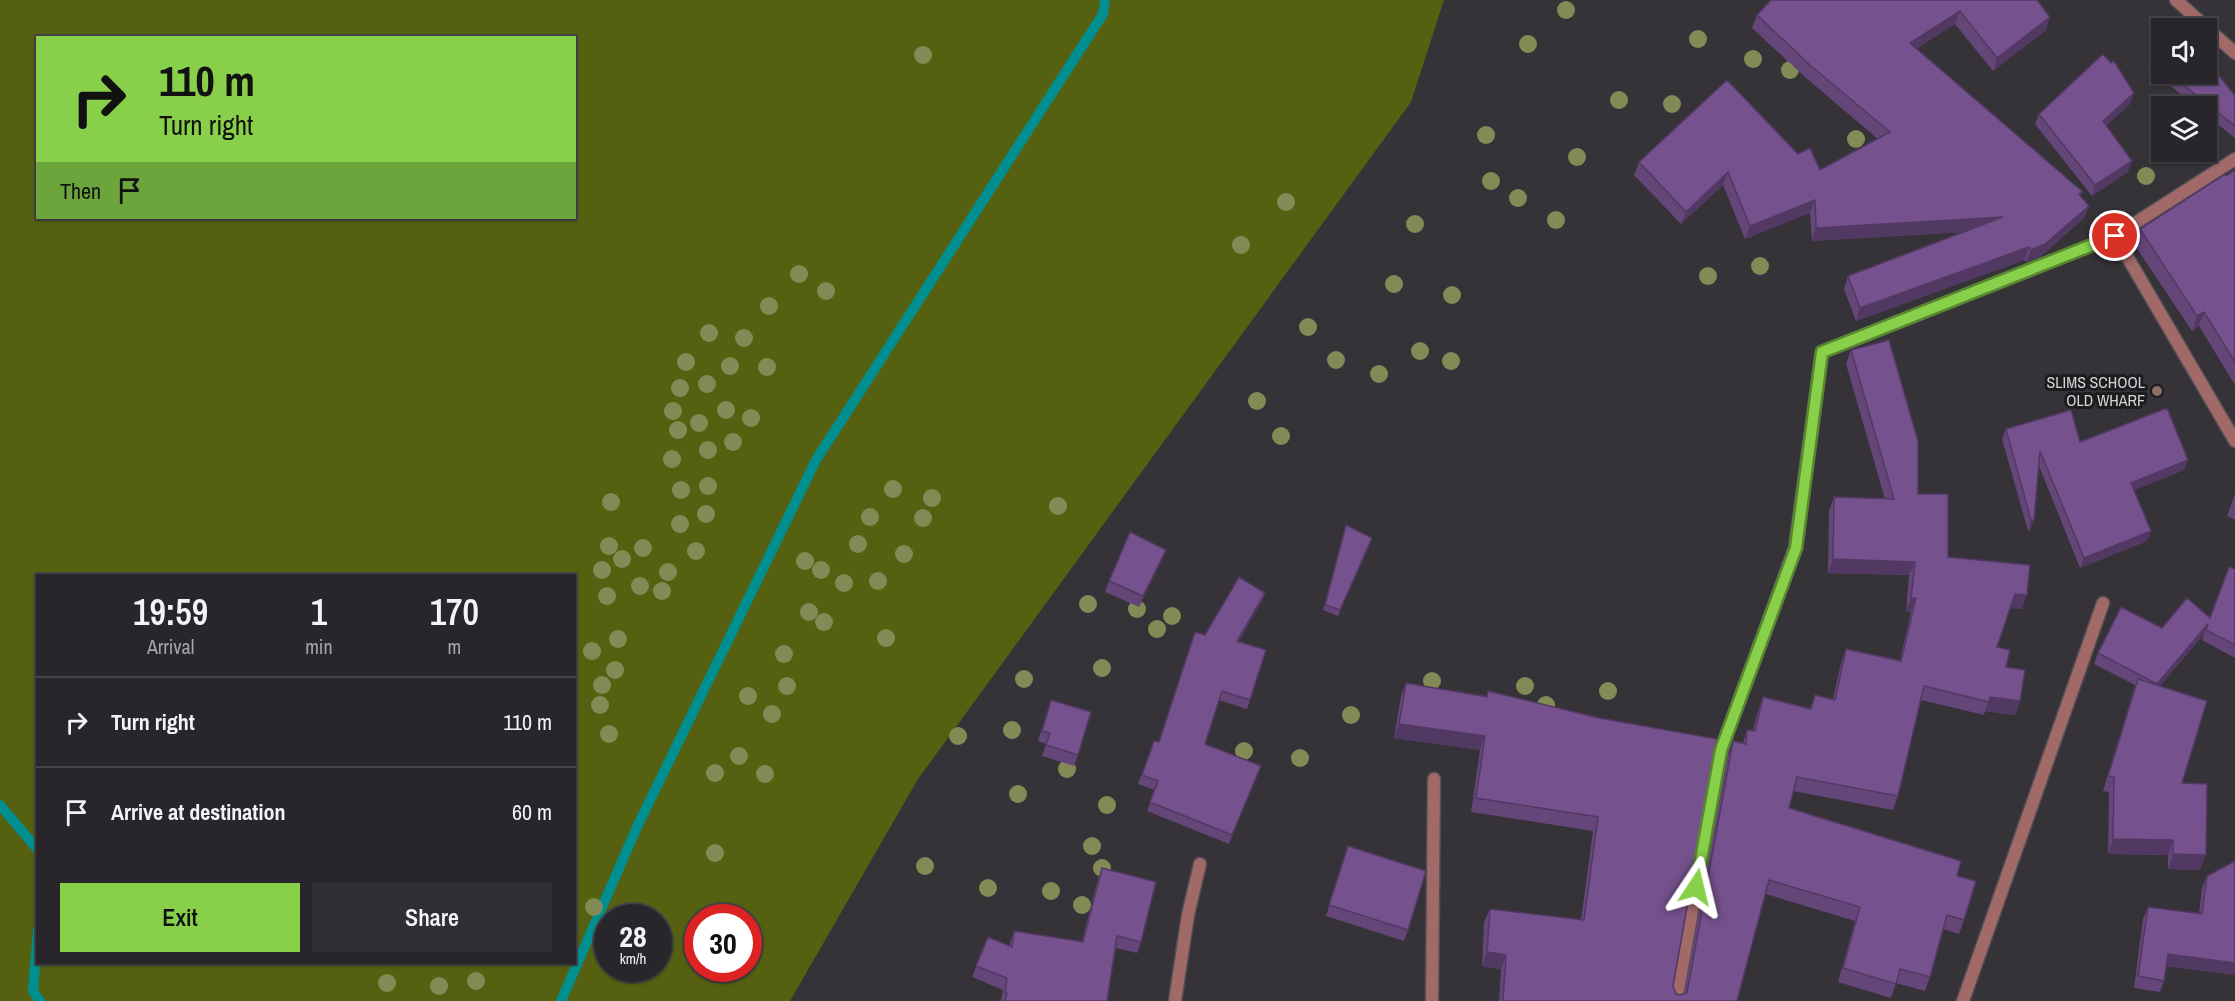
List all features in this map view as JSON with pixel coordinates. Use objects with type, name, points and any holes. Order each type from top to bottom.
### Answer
[{"type":"street","points":[[2176,0],[2235,53]]},
{"type":"street","points":[[1676,1001],[1721,750],[1796,548],[1822,352],[2115,236],[2235,159]]},
{"type":"street","points":[[2115,236],[2235,441]]},
{"type":"street","points":[[1964,1001],[2103,603]]},
{"type":"street","points":[[1432,1001],[1434,779]]},
{"type":"street","points":[[1175,1001],[1188,915],[1200,864]]},
{"type":"green space","points":[[0,0],[1444,0],[1411,102],[918,779],[790,1001],[0,1001]]},
{"type":"building","points":[[1771,0],[2037,0],[2050,17],[1997,58],[1960,11],[1910,43],[2083,192],[2079,194],[2089,206],[2045,244],[2031,250],[2029,247],[1860,308],[1848,276],[2003,217],[1816,228],[1815,200],[1750,226],[1728,172],[1686,212],[1639,162],[1727,80],[1798,154],[1810,148],[1820,170],[1890,132],[1811,66],[1757,15]]},
{"type":"building","points":[[2103,54],[2111,63],[2114,61],[2134,93],[2103,121],[2132,161],[2095,185],[2039,114]]},
{"type":"building","points":[[2217,73],[2235,96],[2235,126],[2217,112],[2217,96],[2198,96],[2182,84],[2217,84]]},
{"type":"building","points":[[2235,170],[2235,362],[2204,312],[2197,316],[2140,229],[2225,174],[2226,176]]},
{"type":"building","points":[[1889,340],[1918,441],[1918,494],[1948,494],[1948,557],[2030,565],[2027,595],[2015,594],[1997,647],[2010,650],[2006,667],[2025,670],[2020,701],[1990,697],[1989,702],[1924,686],[1898,796],[1797,777],[1789,808],[1961,861],[1957,876],[1976,881],[1964,920],[1947,915],[1930,977],[1900,969],[1896,984],[1843,968],[1860,907],[1769,880],[1737,1001],[1503,1001],[1506,955],[1487,952],[1490,909],[1584,920],[1598,817],[1476,798],[1485,736],[1399,724],[1406,683],[1487,697],[1488,691],[1599,718],[1717,739],[1673,986],[1676,994],[1687,993],[1733,741],[1746,744],[1747,730],[1755,731],[1763,697],[1811,709],[1815,695],[1835,700],[1846,649],[1901,661],[1916,598],[1911,598],[1915,562],[1833,559],[1834,497],[1894,499],[1851,350]]},
{"type":"building","points":[[2167,408],[2188,460],[2131,483],[2151,531],[2084,558],[2040,451],[2034,520],[2031,520],[2006,429],[2071,410],[2080,442]]},
{"type":"building","points":[[1346,525],[1372,538],[1340,610],[1325,605]]},
{"type":"building","points":[[1130,532],[1166,550],[1143,596],[1109,581]]},
{"type":"building","points":[[2229,567],[2235,569],[2235,645],[2206,630],[2208,624],[2157,684],[2098,653],[2121,607],[2162,628],[2187,598],[2210,618]]},
{"type":"building","points":[[1239,577],[1265,593],[1237,641],[1266,650],[1250,700],[1222,691],[1205,744],[1261,766],[1232,835],[1150,802],[1158,781],[1142,775],[1154,741],[1159,742],[1195,632],[1205,635]]},
{"type":"building","points":[[2138,679],[2207,701],[2182,783],[2207,784],[2206,855],[2173,854],[2173,840],[2113,839],[2114,777],[2108,776]]},
{"type":"building","points":[[1051,700],[1091,712],[1078,755],[1046,745],[1050,733],[1042,731]]},
{"type":"building","points":[[1348,846],[1426,871],[1408,930],[1329,905]]},
{"type":"building","points":[[2235,861],[2235,963],[2168,954],[2164,981],[2138,976],[2148,907],[2202,914],[2207,876]]},
{"type":"building","points":[[1102,868],[1156,882],[1141,942],[1117,936],[1107,1001],[1005,1001],[1007,978],[976,966],[988,937],[1012,947],[1014,931],[1083,942]]},
{"type":"waterway","points":[[561,1001],[637,827],[816,460],[1103,14],[1105,0]]},
{"type":"waterway","points":[[0,805],[36,848]]},
{"type":"waterway","points":[[36,954],[33,991],[40,1001]]},
{"type":"place","name":"SLIMS SCHOOL OLD WHARF","points":[[2157,391]]},
{"type":"route","points":[[1696,887],[1721,750],[1796,548],[1822,352],[2115,236]]}]
